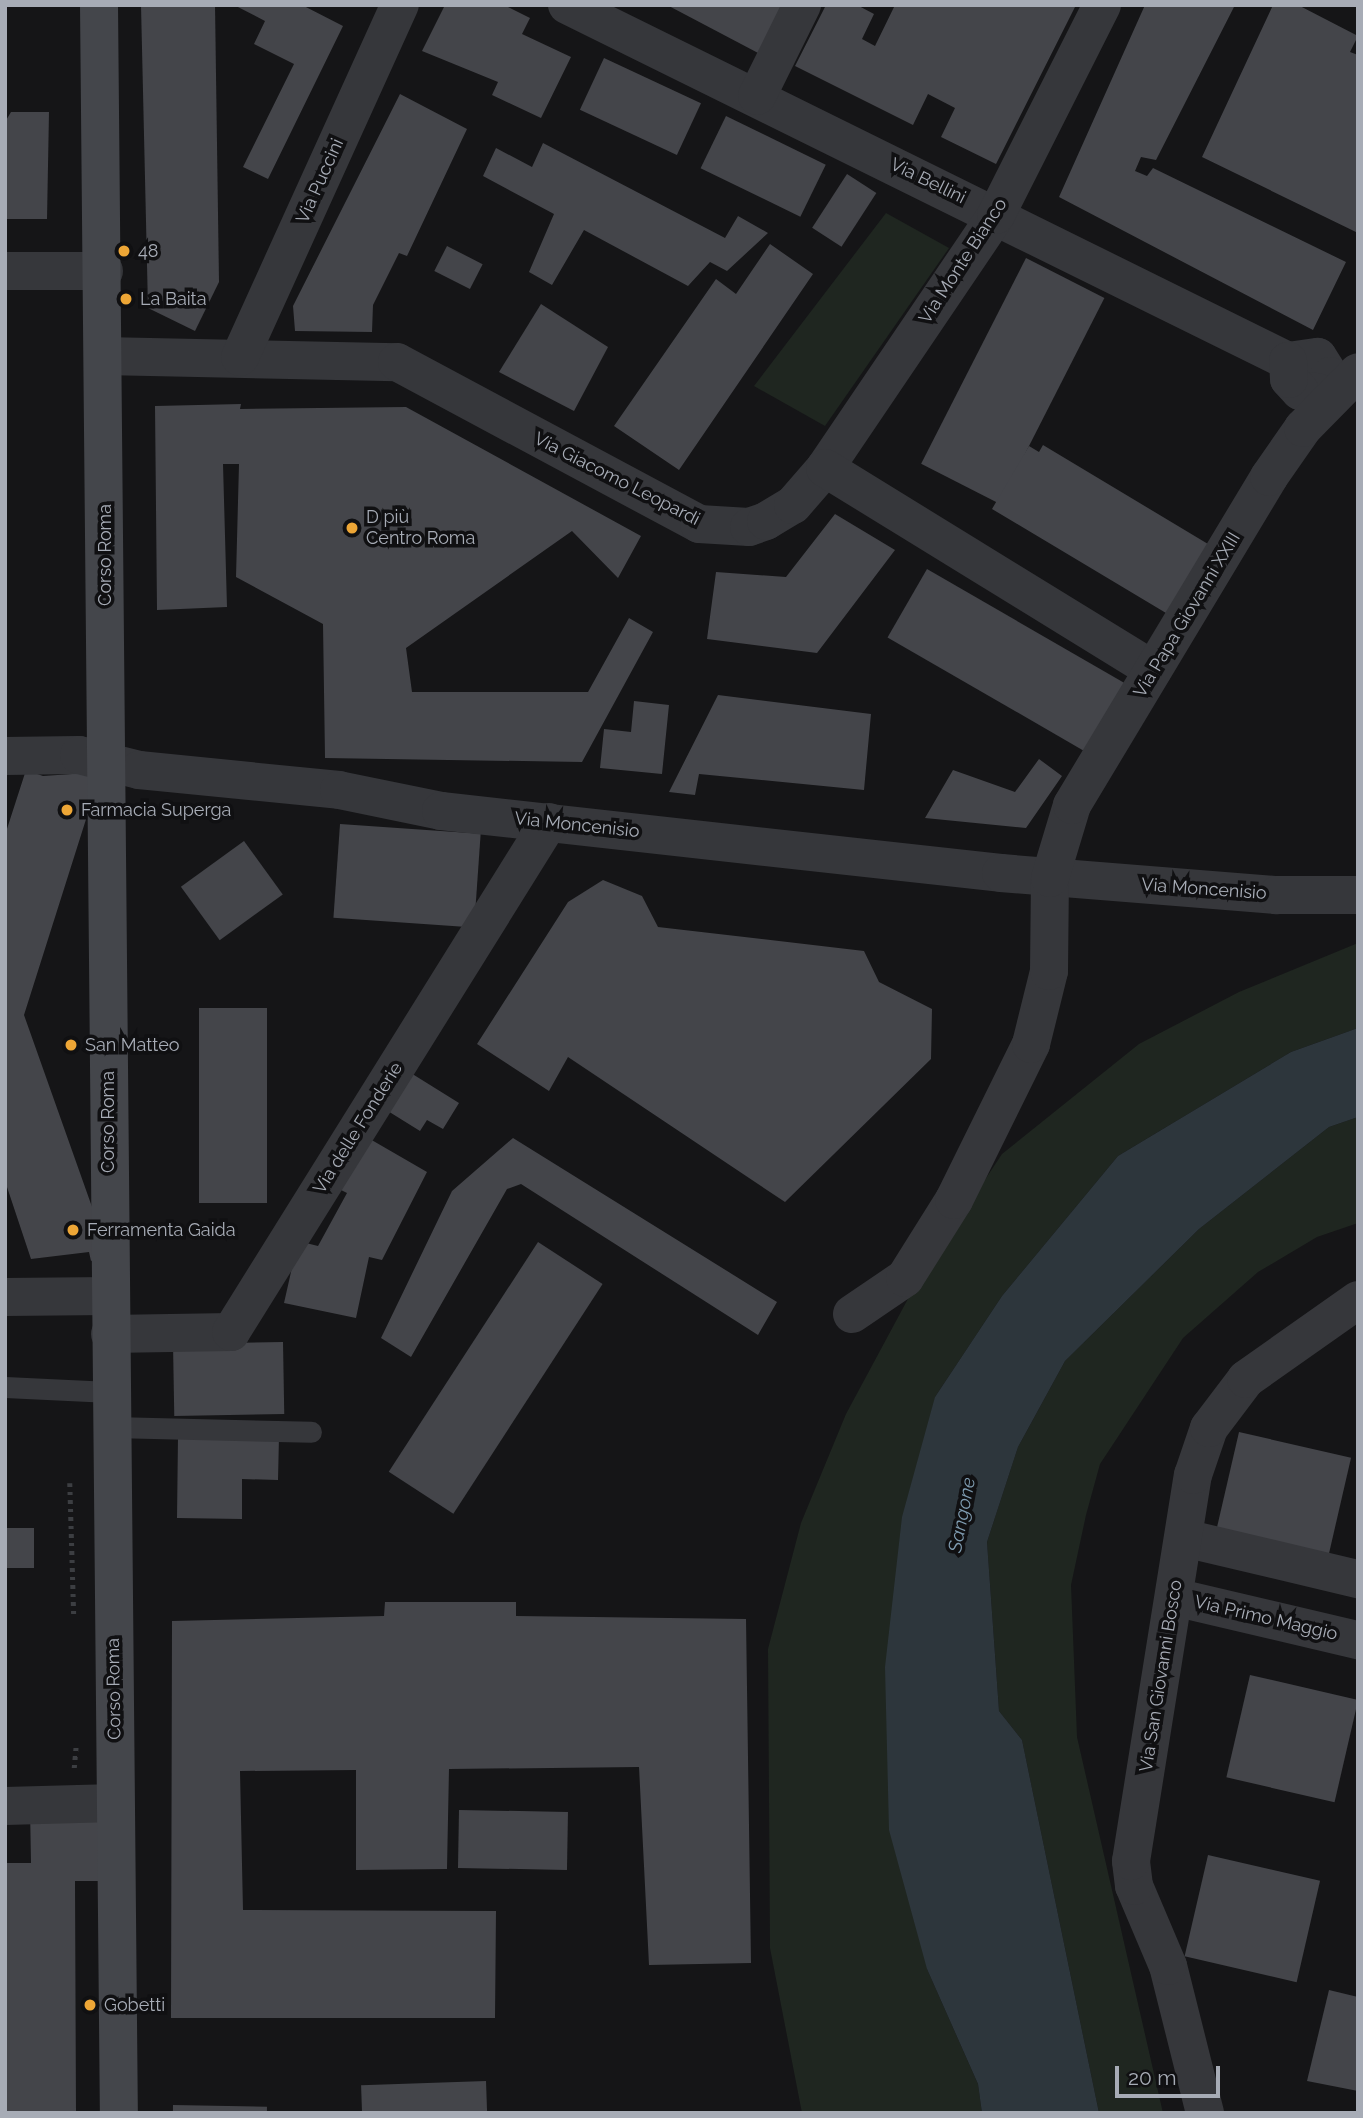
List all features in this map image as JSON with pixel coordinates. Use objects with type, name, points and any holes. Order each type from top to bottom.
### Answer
[{"type":"street","name":"Corso Roma","points":[[99,5],[104,271],[109,1296],[119,2113]]},
{"type":"street","name":"Via Puccini","points":[[240,357],[400,5]]},
{"type":"street","name":"Via Bellini","points":[[567,5],[757,96],[1288,361],[1289,379],[1300,391],[1317,392],[1348,381]]},
{"type":"street","points":[[757,96],[802,5]]},
{"type":"street","name":"Via Monte Bianco","points":[[825,468],[996,215],[1102,5]]},
{"type":"street","points":[[5,271],[104,271]]},
{"type":"street","name":"Via Giacomo Leopardi","points":[[103,356],[397,362],[699,524],[749,527],[766,521],[793,505],[825,468]]},
{"type":"street","name":"Via Papa Giovanni XXIII","points":[[1051,878],[1072,805],[1269,477],[1303,428],[1348,381]]},
{"type":"street","points":[[825,468],[1153,670]]},
{"type":"street","name":"Via Moncenisio","points":[[5,756],[79,755],[106,763],[548,822],[1051,878],[1358,895]]},
{"type":"street","name":"Via delle Fonderie","points":[[110,1334],[230,1332],[548,822]]},
{"type":"street","points":[[852,1314],[905,1278],[954,1200],[1031,1044],[1049,971],[1051,878]]},
{"type":"street","points":[[5,1297],[109,1296]]},
{"type":"street","name":"Via San Giovanni Bosco","points":[[1205,2113],[1168,1966],[1134,1886],[1130,1861],[1193,1475],[1209,1427],[1246,1379],[1358,1300]]},
{"type":"street","points":[[1184,1538],[1358,1579]]},
{"type":"street","name":"Via Primo Maggio","points":[[1174,1597],[1358,1640]]},
{"type":"street","points":[[5,1806],[115,1804]]},
{"type":"lane","points":[[5,1387],[111,1409],[312,1432]]},
{"type":"path","points":[[70,1483],[75,1631]]},
{"type":"path","points":[[73,1779],[77,1734]]},
{"type":"shaded area","points":[[886,213],[949,248],[825,426],[754,386]]},
{"type":"shaded area","points":[[1358,943],[1358,1028],[1291,1052],[1118,1156],[1002,1296],[935,1397],[927,1969],[978,2084],[982,2113],[802,2113],[770,1948],[768,1649],[801,1523],[846,1414],[917,1282],[1002,1154],[1139,1044],[1239,992]]},
{"type":"shaded area","points":[[1358,1117],[1358,1223],[1317,1237],[1258,1272],[1183,1338],[1100,1464],[1086,1515],[1071,1585],[1077,1737],[1163,2113],[1099,2113],[1022,1740],[999,1711],[987,1542],[1018,1447],[1065,1361],[1199,1229],[1329,1127]]},
{"type":"water","name":"Sangone","points":[[1358,1028],[1358,1117],[1329,1127],[1199,1229],[1065,1361],[1018,1447],[987,1542],[999,1711],[1022,1740],[1099,2113],[982,2113],[978,2084],[927,1969],[889,1830],[885,1667],[902,1517],[935,1397],[1002,1296],[1118,1156],[1291,1052]]},
{"type":"building","points":[[141,5],[215,5],[219,282],[195,331],[148,308]]},
{"type":"building","points":[[234,5],[302,5],[343,26],[268,179],[243,167],[294,64],[254,44],[265,21]]},
{"type":"building","points":[[445,5],[504,5],[530,18],[522,34],[571,57],[541,118],[492,95],[498,82],[422,51]]},
{"type":"building","points":[[667,5],[785,5],[760,54]]},
{"type":"building","points":[[826,5],[857,5],[874,14],[862,39],[875,46],[895,5],[1076,5],[996,164],[941,137],[955,108],[928,94],[913,125],[795,66]]},
{"type":"building","points":[[1145,5],[1235,5],[1156,160],[1141,157],[1135,171],[1147,176],[1153,168],[1346,262],[1313,330],[1059,197]]},
{"type":"building","points":[[1273,5],[1298,5],[1358,36],[1350,52],[1358,55],[1358,233],[1202,157]]},
{"type":"building","points":[[604,58],[701,103],[677,155],[580,110]]},
{"type":"building","points":[[400,94],[467,129],[407,256],[399,253],[373,305],[372,332],[295,331],[293,306]]},
{"type":"building","points":[[11,112],[49,112],[47,219],[5,219],[5,122]]},
{"type":"building","points":[[726,116],[826,165],[800,217],[701,168]]},
{"type":"building","points":[[543,143],[725,238],[738,216],[768,233],[727,271],[710,262],[688,286],[584,230],[552,285],[529,272],[554,214],[483,176],[496,148],[532,167]]},
{"type":"building","points":[[847,174],[876,193],[841,247],[812,228]]},
{"type":"building","points":[[770,244],[813,274],[679,470],[614,426],[716,279],[736,294]]},
{"type":"building","points":[[447,246],[483,264],[470,289],[434,271]]},
{"type":"building","points":[[1026,258],[1104,298],[1000,504],[921,464]]},
{"type":"building","points":[[541,304],[608,347],[574,411],[499,372]]},
{"type":"building","points":[[241,404],[240,409],[406,407],[641,536],[618,578],[572,531],[406,648],[412,692],[588,692],[629,618],[653,632],[582,762],[325,758],[323,624],[236,577],[239,464],[223,464],[227,607],[157,610],[155,406]]},
{"type":"building","points":[[1043,445],[1213,547],[1171,616],[992,509],[1029,446],[1039,452]]},
{"type":"building","points":[[835,514],[895,550],[817,653],[707,639],[716,572],[786,577]]},
{"type":"building","points":[[927,569],[1131,687],[1092,755],[888,637]]},
{"type":"building","points":[[718,695],[871,714],[864,790],[699,774],[695,795],[669,792]]},
{"type":"building","points":[[634,701],[669,705],[662,774],[600,768],[604,729],[631,732]]},
{"type":"building","points":[[1039,759],[1062,776],[1026,828],[925,818],[953,770],[1015,792]]},
{"type":"building","points":[[26,770],[43,776],[101,772],[24,1015],[108,1252],[91,1261],[89,1252],[31,1259],[5,1181],[5,835]]},
{"type":"building","points":[[340,824],[481,834],[474,928],[333,918]]},
{"type":"building","points":[[244,841],[283,894],[220,940],[181,887]]},
{"type":"building","points":[[603,880],[642,896],[658,927],[864,951],[879,982],[932,1009],[931,1059],[785,1202],[568,1057],[549,1091],[477,1044],[568,902]]},
{"type":"building","points":[[199,1008],[267,1008],[267,1203],[199,1203]]},
{"type":"building","points":[[406,1070],[459,1103],[443,1129],[427,1120],[420,1131],[383,1108]]},
{"type":"building","points":[[363,1135],[427,1172],[382,1260],[369,1257],[356,1318],[284,1303],[298,1241],[318,1246],[347,1193],[333,1186]]},
{"type":"building","points":[[513,1138],[777,1302],[758,1335],[521,1184],[507,1189],[411,1357],[381,1338],[452,1191]]},
{"type":"building","points":[[538,1242],[603,1284],[453,1514],[389,1472]]},
{"type":"building","points":[[283,1342],[284,1414],[174,1416],[173,1344]]},
{"type":"building","points":[[1239,1432],[1351,1458],[1328,1559],[1216,1533]]},
{"type":"building","points":[[178,1436],[279,1437],[278,1480],[242,1479],[242,1519],[177,1518]]},
{"type":"building","points":[[5,1528],[34,1528],[34,1568],[5,1568]]},
{"type":"building","points":[[385,1602],[516,1602],[516,1616],[746,1619],[751,1963],[649,1965],[639,1767],[449,1769],[447,1869],[356,1870],[356,1770],[240,1771],[243,1910],[496,1911],[495,2018],[171,2018],[172,1621],[384,1616]]},
{"type":"building","points":[[1250,1675],[1358,1700],[1335,1802],[1226,1777]]},
{"type":"building","points":[[30,1808],[104,1808],[104,1881],[75,1881],[76,2113],[5,2113],[5,1863],[31,1863]]},
{"type":"building","points":[[459,1810],[568,1812],[567,1870],[458,1868]]},
{"type":"building","points":[[1208,1855],[1320,1881],[1297,1982],[1185,1956]]},
{"type":"building","points":[[1329,1990],[1358,1997],[1358,2091],[1307,2081]]},
{"type":"building","points":[[486,2081],[487,2113],[362,2113],[361,2085]]},
{"type":"building","points":[[173,2105],[267,2107],[267,2113],[173,2113]]},
{"type":"place","name":"48","points":[[124,251]]},
{"type":"place","name":"La Baita","points":[[126,299]]},
{"type":"place","name":"D più Centro Roma","points":[[352,528]]},
{"type":"place","name":"Farmacia Superga","points":[[67,810]]},
{"type":"place","name":"San Matteo","points":[[71,1045]]},
{"type":"place","name":"Ferramenta Gaida","points":[[73,1230]]},
{"type":"place","name":"Gobetti","points":[[90,2005]]}]
